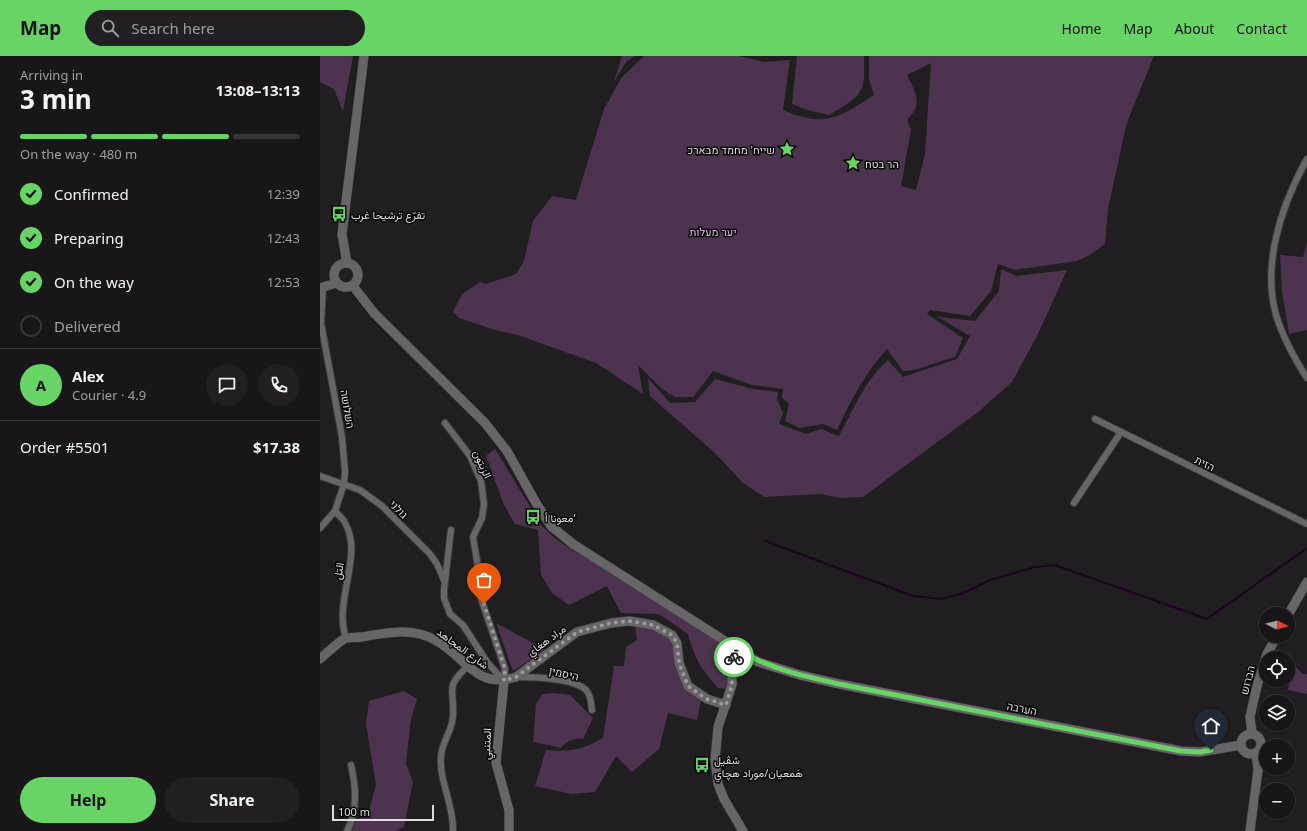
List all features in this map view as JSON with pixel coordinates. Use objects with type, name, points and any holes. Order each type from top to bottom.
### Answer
[{"type":"main road","points":[[347,263],[342,234],[364,56]]},
{"type":"main road","points":[[347,263],[354,265],[358,272],[358,280],[353,286],[342,287],[336,283],[334,271],[339,265],[347,263]]},
{"type":"main road","points":[[322,288],[336,283]]},
{"type":"main road","name":"הערבה","points":[[353,286],[374,313],[485,423],[507,451],[536,503],[551,526],[574,544],[758,662],[800,675],[1181,751],[1200,752],[1241,745]]},
{"type":"main road","points":[[1293,607],[1307,582]]},
{"type":"main road","name":"مراد هغاي","points":[[504,681],[516,677],[577,632],[611,623],[629,621],[653,625],[672,635],[677,643],[679,663],[688,686],[707,699],[726,705]]},
{"type":"main road","name":"شارع المجاهد","points":[[346,638],[392,632],[408,632],[424,635],[436,640],[467,667],[484,678],[504,681]]},
{"type":"main road","points":[[320,660],[346,638]]},
{"type":"main road","name":"הברוש","points":[[1252,733],[1250,717],[1257,686],[1267,654],[1273,643]]},
{"type":"main road","points":[[738,650],[732,662],[732,685],[718,727],[715,760],[718,784],[724,800],[744,831]]},
{"type":"main road","name":"المتنبي","points":[[504,681],[496,763],[509,810],[509,831]]},
{"type":"main road","points":[[1250,831],[1258,770],[1256,753],[1262,743],[1258,736],[1252,733],[1243,738],[1241,745],[1247,753],[1256,753]]},
{"type":"street","points":[[1307,159],[1286,200],[1273,256],[1272,275],[1274,301],[1279,323],[1294,358],[1307,378]]},
{"type":"street","name":"השלושה","points":[[320,528],[335,511],[344,484],[345,470],[342,437],[321,323],[322,288]]},
{"type":"street","name":"הזית","points":[[1095,419],[1306,522]]},
{"type":"street","name":"الزيتون","points":[[445,423],[470,456],[481,481],[484,504],[482,518],[473,537],[478,567],[478,590],[504,664],[504,681]]},
{"type":"street","points":[[1074,503],[1121,432]]},
{"type":"street","name":"גולני","points":[[320,476],[360,490],[382,506],[430,554],[437,564],[444,580]]},
{"type":"street","name":"التل","points":[[335,511],[345,522],[350,535],[349,572],[341,614],[346,638]]},
{"type":"street","points":[[451,530],[448,564],[444,580],[444,598],[450,614],[463,625],[487,662],[504,681]]},
{"type":"street","points":[[453,831],[453,819],[442,778],[441,756],[444,739],[454,718],[452,685],[457,676],[467,667]]},
{"type":"street","name":"היסמין","points":[[516,677],[549,679],[576,684],[586,690],[591,700],[592,710]]},
{"type":"street","points":[[346,831],[351,823],[355,804],[354,781],[351,765]]},
{"type":"green space","points":[[320,56],[353,56],[343,111],[334,89],[320,82]]},
{"type":"green space","points":[[622,56],[635,56],[626,62],[614,82]]},
{"type":"green space","name":"יער מעלות","points":[[644,56],[739,56],[764,62],[790,60],[783,110],[797,115],[821,119],[840,115],[874,95],[869,79],[869,56],[1154,56],[1125,130],[1108,209],[1105,244],[1090,255],[1077,261],[1015,270],[998,264],[991,291],[970,316],[930,310],[927,314],[963,338],[955,357],[914,370],[903,371],[887,349],[859,387],[837,430],[823,424],[800,428],[785,421],[789,404],[782,398],[783,389],[752,385],[713,371],[693,397],[675,397],[662,389],[638,365],[643,394],[596,363],[518,335],[495,330],[459,318],[453,312],[462,294],[480,282],[486,284],[516,274],[524,261],[533,221],[552,196],[576,200],[604,109],[622,77]],"holes":[[[931,63],[925,154],[916,190],[901,186],[911,130],[907,119],[912,114],[917,103],[915,93],[907,75]]]},
{"type":"green space","points":[[797,56],[864,56],[864,79],[859,93],[855,98],[829,115],[807,110],[792,104]]},
{"type":"green space","points":[[1307,242],[1307,330],[1289,334],[1282,291],[1280,255],[1303,257]]},
{"type":"green space","points":[[1001,269],[1016,276],[1067,270],[1037,336],[1012,382],[978,412],[863,497],[841,498],[820,494],[764,497],[743,483],[715,453],[650,396],[648,378],[670,403],[695,402],[715,379],[753,389],[778,392],[777,399],[783,413],[779,424],[806,434],[821,429],[839,436],[866,386],[888,360],[903,377],[957,359],[970,336],[938,317],[975,321],[999,291]]},
{"type":"green space","points":[[495,449],[542,526],[557,540],[732,649],[730,689],[718,688],[699,663],[688,634],[659,614],[621,613],[607,586],[569,605],[552,593],[541,575],[538,530],[515,524],[504,505],[486,456]]},
{"type":"green space","points":[[496,623],[546,650],[513,671]]},
{"type":"green space","points":[[635,626],[651,628],[669,634],[678,659],[686,675],[702,696],[697,720],[668,713],[659,749],[632,772],[616,756],[595,792],[572,794],[535,786],[546,750],[562,751],[582,748],[603,738],[614,666],[624,666],[626,647],[637,640]]},
{"type":"green space","points":[[1295,668],[1303,674],[1307,674],[1307,694],[1288,690],[1288,687],[1295,687]]},
{"type":"green space","points":[[404,691],[417,699],[411,719],[406,764],[413,782],[404,827],[395,831],[341,831],[368,813],[376,785],[366,724],[369,701]]},
{"type":"green space","points":[[554,693],[570,695],[593,718],[583,739],[571,740],[561,748],[533,742],[536,704],[542,694]]},
{"type":"waterway","points":[[765,541],[913,596],[941,599],[964,593],[990,580],[1035,567],[1055,565],[1207,619],[1307,548]]},
{"type":"way so far","points":[[484,604],[505,669],[504,681],[516,677],[577,632],[611,623],[629,621],[653,625],[672,635],[677,643],[679,663],[688,686],[707,699],[726,705],[732,685],[732,662],[734,657]]},
{"type":"place","name":"שייח' מחמד מבארכ","points":[[787,149]]},
{"type":"place","name":"הר בטח","points":[[853,163]]},
{"type":"place","name":"تفرّع ترشيحا غرب","points":[[339,214]]},
{"type":"place","name":"معونا أ‘","points":[[533,517]]},
{"type":"place","name":"شڤيل هَمعيان/موراد هچاي","points":[[702,765]]},
{"type":"route","points":[[734,657],[738,650],[758,662],[800,675],[839,684],[1181,751],[1200,752],[1211,750]]}]
